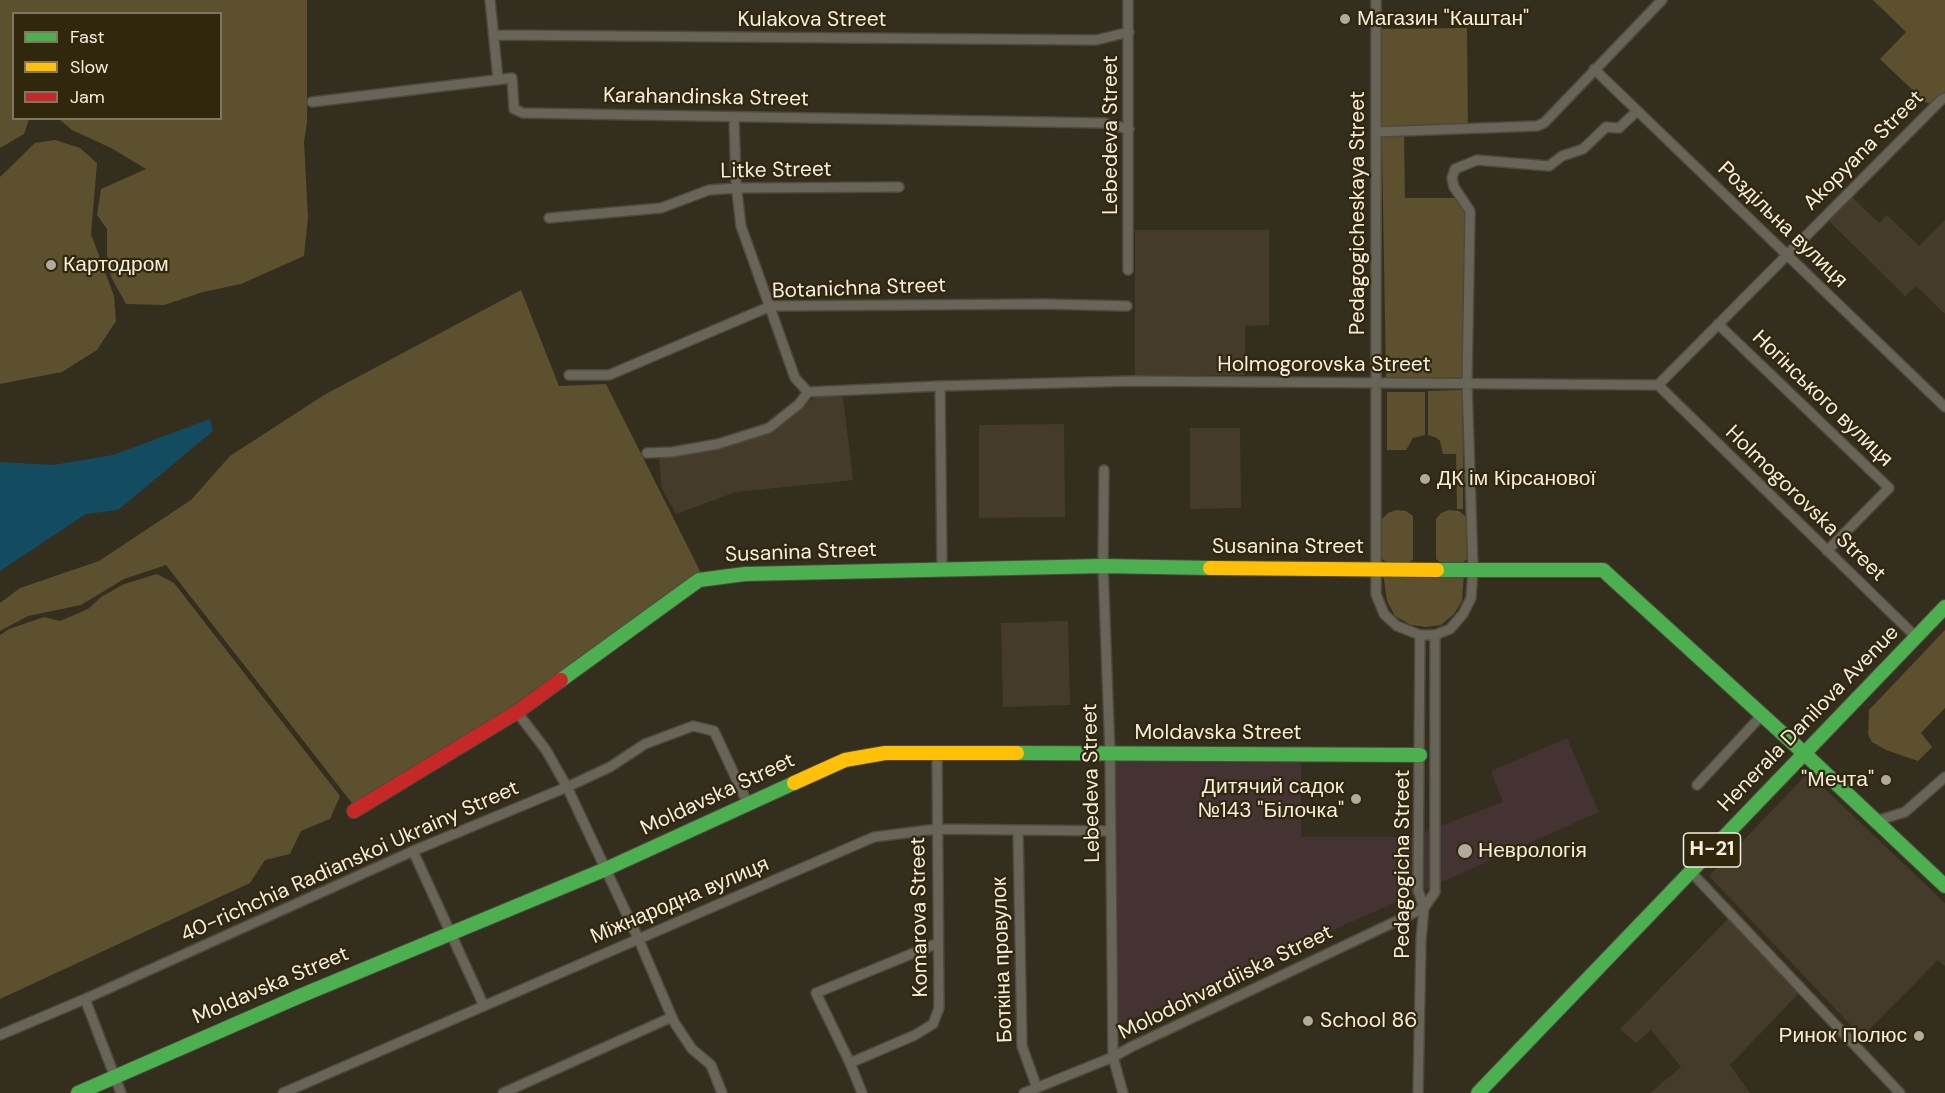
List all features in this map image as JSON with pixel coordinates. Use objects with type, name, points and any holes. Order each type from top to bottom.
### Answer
[{"type":"street","points":[[312,102],[498,79],[490,0]]},
{"type":"street","name":"Lebedeva Street","points":[[1128,0],[1128,270]]},
{"type":"street","name":"Pedagogicheskaya Street","points":[[1376,0],[1376,569]]},
{"type":"street","points":[[1376,132],[1537,126],[1544,123],[1662,0]]},
{"type":"street","name":"Kulakova Street","points":[[495,34],[1096,40],[1129,32]]},
{"type":"street","name":"Роздільна вулиця","points":[[1594,69],[1945,407]]},
{"type":"street","name":"Karahandinska Street","points":[[498,79],[512,78],[514,109],[523,113],[1104,123],[1129,129]]},
{"type":"street","name":"Akopyana Street","points":[[1658,385],[1941,99],[1945,98]]},
{"type":"street","points":[[1376,569],[1376,594],[1384,614],[1397,626],[1420,635],[1435,635],[1450,629],[1463,614],[1472,598],[1467,383],[1470,211],[1454,187],[1452,178],[1455,169],[1477,160],[1549,166],[1562,156],[1583,149],[1606,127],[1619,128],[1638,111]]},
{"type":"street","points":[[647,453],[672,452],[718,444],[769,428],[799,404],[808,392],[795,378],[741,226],[736,188],[734,117]]},
{"type":"street","name":"Litke Street","points":[[549,218],[661,208],[709,190],[899,187]]},
{"type":"street","name":"Botanichna Street","points":[[568,375],[609,375],[771,306],[1033,304],[1127,306]]},
{"type":"street","name":"Ногінського вулиця","points":[[1718,324],[1889,488],[1827,551]]},
{"type":"street","name":"Holmogorovska Street","points":[[808,392],[1133,381],[1658,385],[1916,637]]},
{"type":"street","points":[[940,386],[942,569]]},
{"type":"street","name":"Lebedeva Street","points":[[1104,470],[1103,566],[1112,831],[1113,1057],[1124,1093]]},
{"type":"street","name":"Susanina Street","points":[[517,712],[699,580],[745,574],[1103,566],[1302,570],[1603,570],[1805,754],[1945,886]]},
{"type":"street","name":"Henerala Danilova Avenue","points":[[1478,1093],[1945,607]]},
{"type":"street","name":"Pedagogicha Street","points":[[1418,1093],[1424,908],[1418,890],[1420,635]]},
{"type":"street","name":"Pedagogicha Street","points":[[1424,908],[1434,892],[1435,635]]},
{"type":"street","points":[[354,811],[517,712],[546,750],[567,787],[638,938],[672,1017],[693,1049],[711,1065],[722,1093]]},
{"type":"street","points":[[1697,785],[1762,715]]},
{"type":"street","name":"40-richchia Radianskoi Ukrainy Street","points":[[0,1035],[413,851],[567,787],[610,767],[645,744],[693,726],[714,730],[748,804]]},
{"type":"street","name":"Moldavska Street","points":[[78,1093],[606,869],[845,760],[885,753],[1420,755]]},
{"type":"street","name":"Komarova Street","points":[[850,1063],[915,1035],[933,1024],[939,1008],[937,753]]},
{"type":"street","points":[[1876,821],[1905,812],[1945,777]]},
{"type":"street","name":"Міжнародна вулиця","points":[[283,1093],[874,837],[937,829],[1112,831]]},
{"type":"street","name":"Боткіна провулок","points":[[1018,830],[1022,1046],[1037,1088]]},
{"type":"street","points":[[413,851],[484,1006]]},
{"type":"street","points":[[1691,872],[1900,1093]]},
{"type":"street","name":"Molodohvardiiska Street","points":[[1024,1093],[1113,1057],[1424,908]]},
{"type":"street","points":[[862,1093],[816,993],[938,943]]},
{"type":"street","points":[[85,999],[121,1093]]},
{"type":"street","points":[[503,1093],[672,1017]]},
{"type":"shaded area","points":[[0,0],[307,0],[307,123],[304,142],[308,217],[304,256],[241,284],[203,292],[164,305],[126,304],[111,277],[107,255],[107,229],[97,215],[101,189],[146,169],[111,148],[72,130],[60,120],[222,120],[222,12],[12,12],[12,120],[29,120],[24,134],[0,148]]},
{"type":"shaded area","points":[[1873,0],[1945,0],[1945,99],[1936,105],[1925,102],[1880,59],[1906,32]]},
{"type":"shaded area","points":[[1467,28],[1468,131],[1404,132],[1405,198],[1465,198],[1464,378],[1386,379],[1380,29]]},
{"type":"shaded area","name":"Картодром","points":[[55,140],[80,148],[97,163],[91,234],[114,296],[116,321],[97,350],[62,372],[0,384],[0,177],[35,143]]},
{"type":"shaded area","points":[[1852,197],[1879,223],[1887,215],[1919,246],[1945,220],[1945,314],[1916,286],[1905,296],[1829,221]]},
{"type":"shaded area","points":[[1135,230],[1269,230],[1269,325],[1245,326],[1245,375],[1135,375]]},
{"type":"shaded area","points":[[521,290],[559,386],[606,384],[701,573],[523,705],[355,807],[166,565],[124,579],[81,605],[28,616],[0,631],[0,603],[20,588],[99,561],[191,500],[230,456],[324,395]]},
{"type":"shaded area","points":[[1462,390],[1463,509],[1457,509],[1456,454],[1443,454],[1440,441],[1428,435],[1428,391]]},
{"type":"shaded area","points":[[1387,392],[1425,392],[1425,435],[1413,438],[1406,450],[1387,450]]},
{"type":"shaded area","points":[[816,396],[843,397],[853,480],[736,492],[676,514],[662,489],[659,459],[718,447],[771,432]]},
{"type":"shaded area","points":[[1064,424],[1065,517],[979,518],[979,425]]},
{"type":"shaded area","points":[[1190,428],[1240,428],[1241,508],[1190,509]]},
{"type":"shaded area","points":[[1396,510],[1406,511],[1413,516],[1413,559],[1407,565],[1389,564],[1382,559],[1382,519],[1388,513]]},
{"type":"shaded area","points":[[1449,510],[1459,511],[1466,517],[1467,559],[1460,565],[1442,564],[1436,559],[1436,519],[1441,513]]},
{"type":"shaded area","points":[[1383,573],[1464,574],[1462,601],[1454,614],[1441,625],[1426,627],[1411,625],[1395,616],[1387,601]]},
{"type":"shaded area","points":[[157,574],[174,583],[340,796],[330,819],[301,831],[290,854],[265,860],[250,883],[0,999],[0,635],[9,629],[44,617],[60,621],[88,609],[101,597],[124,584]]},
{"type":"shaded area","points":[[1068,621],[1070,705],[1003,707],[1001,623]]},
{"type":"shaded area","points":[[1945,630],[1945,708],[1921,733],[1932,747],[1918,761],[1886,750],[1872,742],[1868,734],[1869,710]]},
{"type":"shaded area","points":[[1567,738],[1599,812],[1117,1026],[1114,761],[1301,760],[1301,837],[1412,837],[1503,802],[1491,771]]},
{"type":"shaded area","points":[[1808,773],[1945,903],[1945,966],[1938,960],[1862,1037],[1709,876]]},
{"type":"shaded area","points":[[1729,918],[1799,993],[1730,1065],[1750,1093],[1650,1093],[1681,1067],[1651,1030],[1636,1043],[1620,1029]]},
{"type":"water","points":[[210,419],[213,431],[118,510],[86,514],[0,571],[0,462],[53,465],[113,455]]},
{"type":"traffic: fast","points":[[561,680],[699,580],[745,574],[1103,566],[1210,568]]},
{"type":"traffic: fast","points":[[1437,570],[1603,570],[1805,754],[1945,886]]},
{"type":"traffic: fast","points":[[1478,1093],[1945,607]]},
{"type":"traffic: fast","points":[[1017,753],[1420,755]]},
{"type":"traffic: fast","points":[[78,1093],[300,996],[606,869],[794,783]]},
{"type":"traffic: slow","points":[[1210,568],[1437,570]]},
{"type":"traffic: slow","points":[[794,783],[845,760],[885,753],[1017,753]]},
{"type":"traffic: jam","points":[[354,811],[517,712],[561,680]]},
{"type":"place","name":"Магазин \"Каштан\"","points":[[1345,19]]},
{"type":"place","name":"Картодром","points":[[51,265]]},
{"type":"place","name":"ДК ім Кірсанової","points":[[1425,479]]},
{"type":"place","name":"\"Мечта\"","points":[[1886,780]]},
{"type":"place","name":"Дитячий садок №143 \"Білочка\"","points":[[1356,799]]},
{"type":"place","name":"Неврологія","points":[[1465,851]]},
{"type":"place","name":"School 86","points":[[1308,1021]]},
{"type":"place","name":"Ринок Полюс","points":[[1919,1036]]}]
